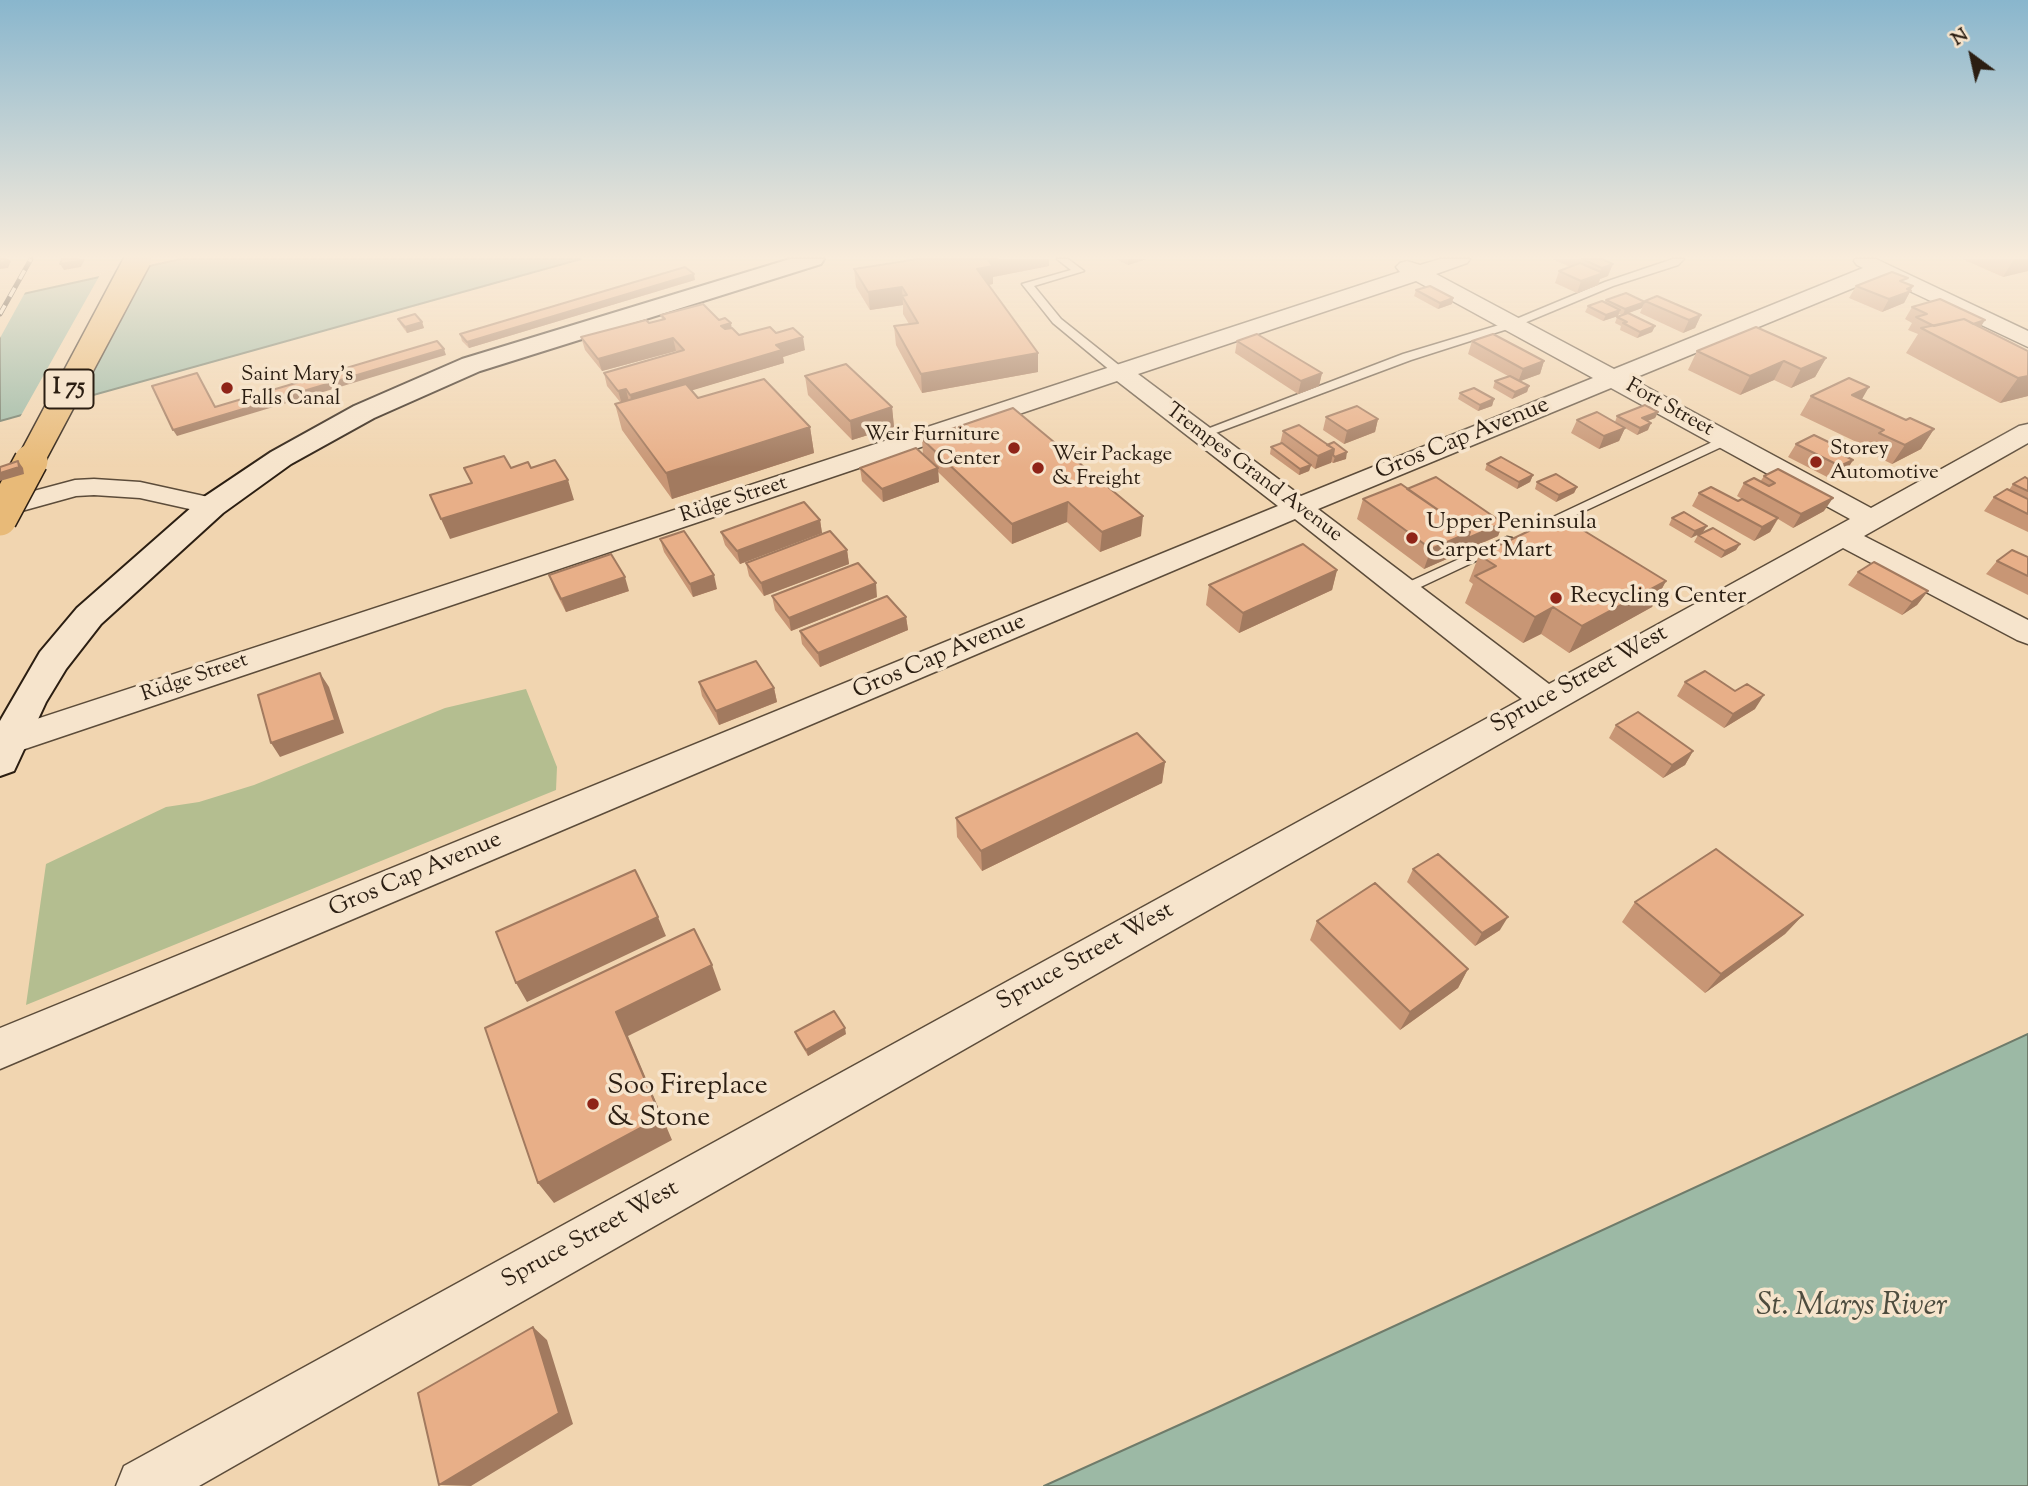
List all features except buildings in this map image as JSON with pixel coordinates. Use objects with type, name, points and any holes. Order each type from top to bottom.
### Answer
[{"type":"highway","name":"I 75","points":[[0,519],[101,328]]},
{"type":"street","points":[[3,752],[28,701],[52,661],[89,616],[212,506],[281,458],[364,412],[471,365],[589,328]]},
{"type":"street","name":"Ridge Street","points":[[3,752],[1253,328]]},
{"type":"street","name":"Fort Street","points":[[1521,328],[1725,440],[1857,528],[2028,633]]},
{"type":"street","name":"Gros Cap Avenue","points":[[0,1049],[1614,378],[1726,328]]},
{"type":"street","points":[[2004,328],[2028,340]]},
{"type":"street","name":"Trempes Grand Avenue","points":[[1121,373],[1546,700]]},
{"type":"street","name":"Spruce Street West","points":[[144,1486],[2028,432]]},
{"type":"street","points":[[0,509],[75,488],[94,487],[140,490],[212,506]]},
{"type":"lane","name":"Trempes Grand Avenue","points":[[1066,328],[1121,373]]},
{"type":"lane","points":[[1200,434],[1407,357],[1499,328]]},
{"type":"lane","points":[[1405,589],[1725,440]]},
{"type":"shaded area","points":[[526,689],[557,767],[556,790],[26,1005],[46,864],[166,807],[199,802],[254,785],[445,708]]},
{"type":"water","points":[[0,328],[332,328],[0,421]]},
{"type":"water","name":"St. Marys River","points":[[2028,1034],[2028,1486],[1044,1486],[1210,1411]]},
{"type":"pier","points":[[70,328],[110,328],[73,404],[19,419]]},
{"type":"place","name":"Saint Mary's Falls Canal","points":[[227,388]]},
{"type":"place","name":"Weir Furniture Center","points":[[1014,448]]},
{"type":"place","name":"Storey Automotive","points":[[1816,462]]},
{"type":"place","name":"Weir Package & Freight","points":[[1038,468]]},
{"type":"place","name":"Upper Peninsula Carpet Mart","points":[[1412,538]]},
{"type":"place","name":"Recycling Center","points":[[1556,598]]},
{"type":"place","name":"Soo Fireplace & Stone","points":[[593,1104]]}]
